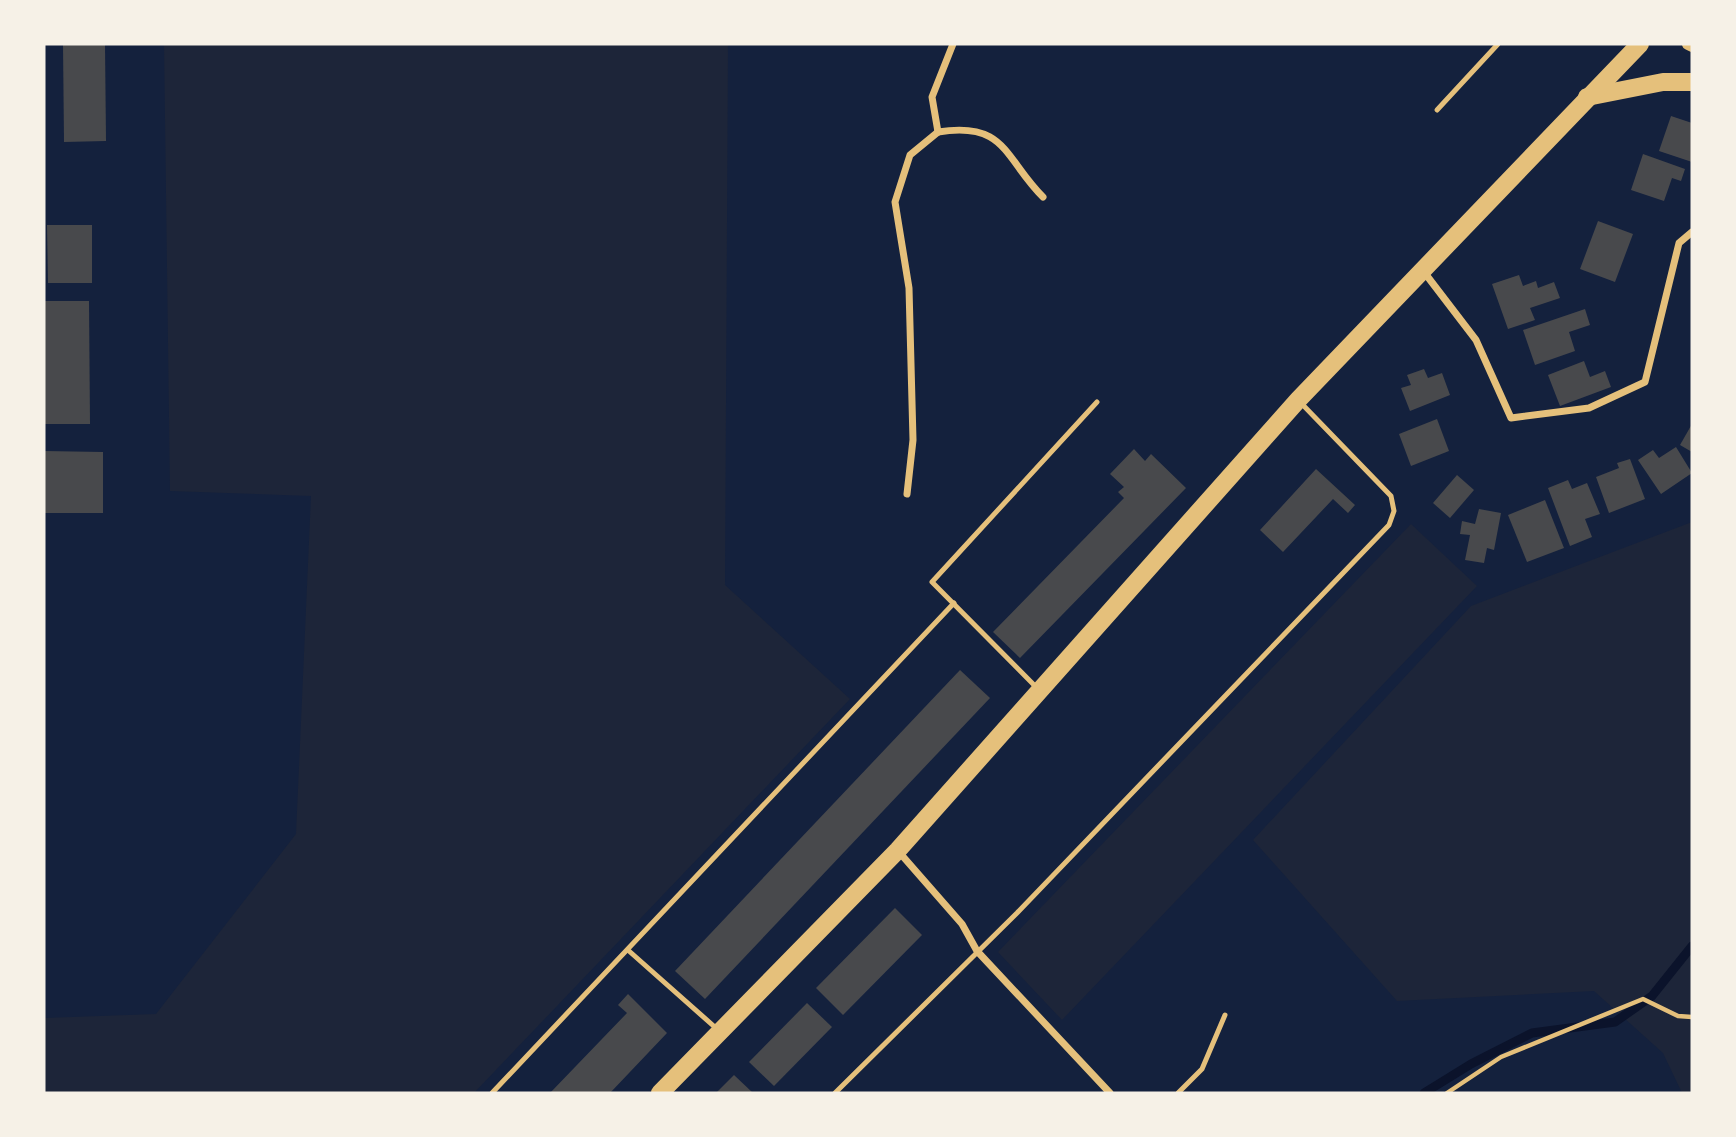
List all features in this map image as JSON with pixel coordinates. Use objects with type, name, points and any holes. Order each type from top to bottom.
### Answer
[{"type":"main road","points":[[660,1093],[898,850],[1298,400],[1640,44]]},
{"type":"main road","points":[[1587,97],[1663,82],[1692,82]]},
{"type":"street","points":[[938,132],[932,97],[953,44]]},
{"type":"street","points":[[907,494],[913,440],[909,288],[895,202],[910,155],[938,132],[968,130],[1002,142],[1019,171],[1043,197]]},
{"type":"street","points":[[1422,270],[1476,340],[1511,418],[1589,408],[1645,382],[1679,243],[1692,232]]},
{"type":"street","points":[[898,850],[961,924],[977,951],[1110,1093]]},
{"type":"lane","points":[[1437,110],[1498,44]]},
{"type":"lane","points":[[835,1093],[977,951],[1389,525],[1394,506],[1387,491],[1298,400]]},
{"type":"lane","points":[[1039,691],[932,582],[1097,402]]},
{"type":"lane","points":[[492,1093],[629,951],[954,603]]},
{"type":"lane","points":[[629,951],[719,1031]]},
{"type":"lane","points":[[1178,1093],[1202,1069],[1225,1016]]},
{"type":"path","points":[[1447,1093],[1501,1057],[1643,999],[1678,1016],[1692,1017]]},
{"type":"shaded area","points":[[164,44],[728,44],[725,585],[850,699],[474,1093],[44,1093],[44,1018],[156,1014],[296,834],[311,496],[170,491]]},
{"type":"shaded area","points":[[1692,522],[1692,1093],[1682,1093],[1663,1053],[1594,991],[1397,1001],[1253,840],[1471,606]]},
{"type":"shaded area","points":[[1411,524],[1477,586],[1062,1020],[998,952]]},
{"type":"building","points":[[63,44],[105,44],[106,141],[64,142]]},
{"type":"building","points":[[1671,116],[1692,123],[1692,162],[1659,151]]},
{"type":"building","points":[[1643,154],[1685,169],[1681,181],[1672,178],[1664,201],[1631,190]]},
{"type":"building","points":[[1598,221],[1633,234],[1615,282],[1580,269]]},
{"type":"building","points":[[47,225],[92,225],[92,283],[48,283]]},
{"type":"building","points":[[1519,275],[1523,286],[1536,281],[1538,288],[1554,282],[1560,298],[1530,308],[1535,320],[1508,329],[1492,284]]},
{"type":"building","points":[[44,301],[89,301],[90,424],[44,424]]},
{"type":"building","points":[[1585,309],[1590,325],[1569,332],[1575,351],[1535,365],[1523,330]]},
{"type":"building","points":[[1584,361],[1590,377],[1605,371],[1611,387],[1560,406],[1548,375]]},
{"type":"building","points":[[1424,369],[1428,378],[1442,373],[1450,395],[1410,411],[1401,388],[1411,385],[1407,375]]},
{"type":"building","points":[[1437,419],[1449,451],[1411,466],[1399,434]]},
{"type":"building","points":[[1692,424],[1692,452],[1680,445]]},
{"type":"building","points":[[1676,447],[1692,473],[1661,494],[1638,460],[1653,450],[1659,458]]},
{"type":"building","points":[[1134,449],[1145,461],[1151,454],[1186,488],[1020,658],[993,632],[1124,498],[1118,492],[1124,487],[1110,474]]},
{"type":"building","points":[[44,451],[103,452],[103,513],[44,513]]},
{"type":"building","points":[[1630,459],[1645,499],[1609,513],[1596,477],[1619,468],[1617,463]]},
{"type":"building","points":[[1316,469],[1355,505],[1348,513],[1333,499],[1283,552],[1260,530]]},
{"type":"building","points":[[1457,475],[1474,490],[1450,518],[1433,503]]},
{"type":"building","points":[[1568,480],[1572,489],[1587,483],[1600,514],[1585,519],[1592,537],[1570,546],[1548,488]]},
{"type":"building","points":[[1545,500],[1564,548],[1527,562],[1508,515]]},
{"type":"building","points":[[1479,509],[1501,513],[1494,550],[1487,548],[1484,563],[1465,560],[1470,535],[1460,534],[1462,521],[1475,524]]},
{"type":"building","points":[[960,670],[990,698],[705,999],[675,971]]},
{"type":"building","points":[[895,908],[922,935],[843,1015],[816,988]]},
{"type":"building","points":[[628,994],[667,1033],[610,1093],[550,1093],[627,1013],[618,1005]]},
{"type":"building","points":[[807,1003],[832,1027],[774,1086],[749,1062]]},
{"type":"building","points":[[734,1075],[753,1093],[716,1093]]},
{"type":"waterway","points":[[1424,1093],[1471,1064],[1532,1033],[1615,1022],[1652,996],[1692,946]]}]
